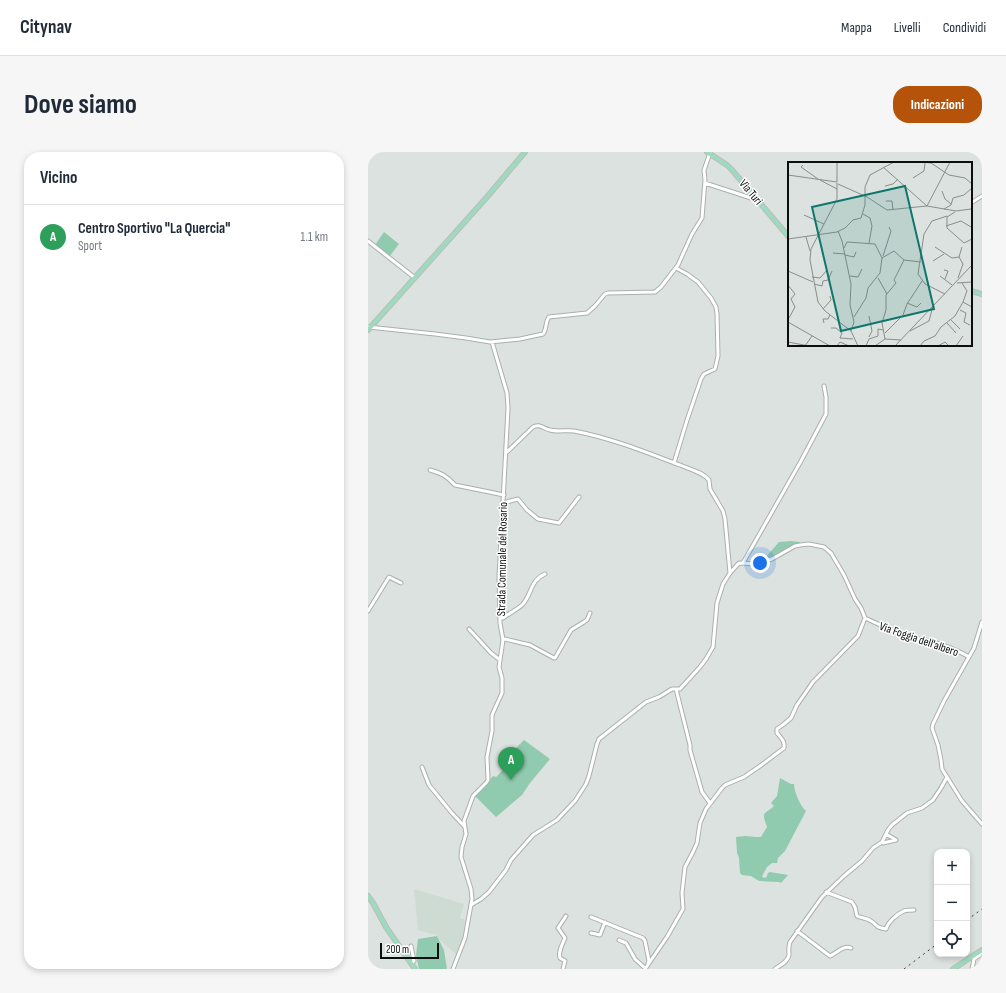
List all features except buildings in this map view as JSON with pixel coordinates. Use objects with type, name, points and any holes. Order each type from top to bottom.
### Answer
[{"type":"main road","points":[[369,328],[487,197],[525,152]]},
{"type":"main road","name":"Via Turi","points":[[709,153],[732,170],[788,236]]},
{"type":"main road","points":[[972,291],[982,294]]},
{"type":"main road","points":[[368,896],[386,927],[415,969]]},
{"type":"main road","points":[[953,969],[981,950]]},
{"type":"street","points":[[369,328],[435,334],[484,342],[516,339],[543,334],[547,319],[549,317],[587,313],[605,294],[655,292],[676,268],[692,234],[702,218],[705,183],[704,170],[709,153]]},
{"type":"street","points":[[705,183],[754,199],[756,198]]},
{"type":"street","points":[[972,202],[982,196]]},
{"type":"street","points":[[368,240],[415,278]]},
{"type":"street","points":[[674,463],[701,381],[704,374],[715,368],[718,356],[717,314],[715,305],[698,282],[676,268]]},
{"type":"street","name":"Strada Comunale del Rosario","points":[[453,969],[465,938],[472,896],[461,857],[462,847],[466,836],[464,826],[465,819],[473,796],[488,780],[487,756],[492,731],[492,714],[502,693],[502,678],[499,667],[503,640],[500,623],[499,577],[508,398],[492,342]]},
{"type":"street","points":[[470,906],[489,892],[506,870],[511,860],[533,835],[557,820],[575,801],[586,784],[599,739],[646,702],[674,689],[680,689],[700,667],[713,647],[717,603],[723,584],[739,563],[743,562],[826,414],[826,397],[824,386]]},
{"type":"street","points":[[506,453],[536,425],[551,430],[570,431],[589,435],[638,449],[693,470],[709,480],[710,489],[723,511],[730,573]]},
{"type":"street","points":[[430,470],[441,473],[455,485],[504,495]]},
{"type":"street","points":[[503,503],[518,499],[538,519],[559,524],[579,497]]},
{"type":"street","name":"Via Foggia dell'albero","points":[[743,562],[751,564],[766,561],[800,544],[813,544],[824,547],[832,554],[844,575],[861,608],[864,618],[909,638],[932,641],[969,657]]},
{"type":"street","points":[[500,618],[503,618],[522,605],[536,580],[539,576],[545,574]]},
{"type":"street","points":[[368,611],[389,577],[401,583]]},
{"type":"street","points":[[503,640],[516,641],[530,645],[554,658],[571,630],[587,620],[590,613]]},
{"type":"street","points":[[645,969],[667,937],[683,909],[682,893],[685,866],[697,843],[700,823],[706,809],[725,785],[744,777],[784,748],[784,741],[777,733],[777,730],[791,718],[797,705],[813,682],[858,636],[864,618]]},
{"type":"street","points":[[982,622],[976,643],[932,728],[938,745],[942,769],[962,801],[982,824]]},
{"type":"street","points":[[469,629],[491,653],[500,660]]},
{"type":"street","points":[[674,689],[702,792],[710,803]]},
{"type":"street","points":[[422,767],[429,785],[464,826]]},
{"type":"street","points":[[776,969],[788,959],[788,947],[797,931],[826,892],[862,861],[873,848],[882,842],[892,825],[907,813],[922,808],[933,800],[947,776]]},
{"type":"street","points":[[882,842],[896,840],[886,834]]},
{"type":"street","points":[[826,892],[852,902],[857,916],[870,920],[878,928],[886,929],[894,917],[904,911],[914,910]]},
{"type":"street","points":[[562,969],[565,961],[559,956],[565,938],[558,928],[566,916]]},
{"type":"street","points":[[591,916],[644,939],[649,960],[645,969]]},
{"type":"street","points":[[591,933],[600,935],[605,922]]},
{"type":"street","points":[[797,931],[830,956],[841,949],[848,947],[852,948]]},
{"type":"street","points":[[619,940],[626,943],[635,959],[645,969]]},
{"type":"street","points":[[410,961],[414,961],[411,946]]},
{"type":"street","points":[[972,969],[974,959],[980,955],[981,950]]},
{"type":"shaded area","points":[[414,889],[464,904],[460,918],[465,920],[462,942],[459,944],[460,946],[457,955],[440,940],[437,935],[418,930]]},
{"type":"green space","points":[[384,232],[399,244],[389,257],[375,245]]},
{"type":"green space","points":[[779,542],[800,542],[799,545],[770,560],[764,561]]},
{"type":"green space","points":[[524,740],[550,759],[522,795],[496,817],[475,796],[493,776],[496,777],[508,765],[507,763],[515,749]]},
{"type":"green space","points":[[780,778],[794,784],[798,798],[806,811],[785,851],[778,858],[777,863],[772,863],[767,867],[762,877],[766,878],[770,872],[788,875],[781,883],[759,881],[751,876],[742,875],[740,873],[736,837],[761,837],[767,827],[764,814],[774,806],[771,803],[777,796]]},
{"type":"green space","points":[[437,936],[444,950],[447,969],[419,969],[416,955],[418,939]]},
{"type":"railway","points":[[970,918],[982,909]]},
{"type":"railway","points":[[904,969],[934,946]]},
{"type":"place","name":"Centro Sportivo \"La Quercia\"","points":[[511,780]]}]
